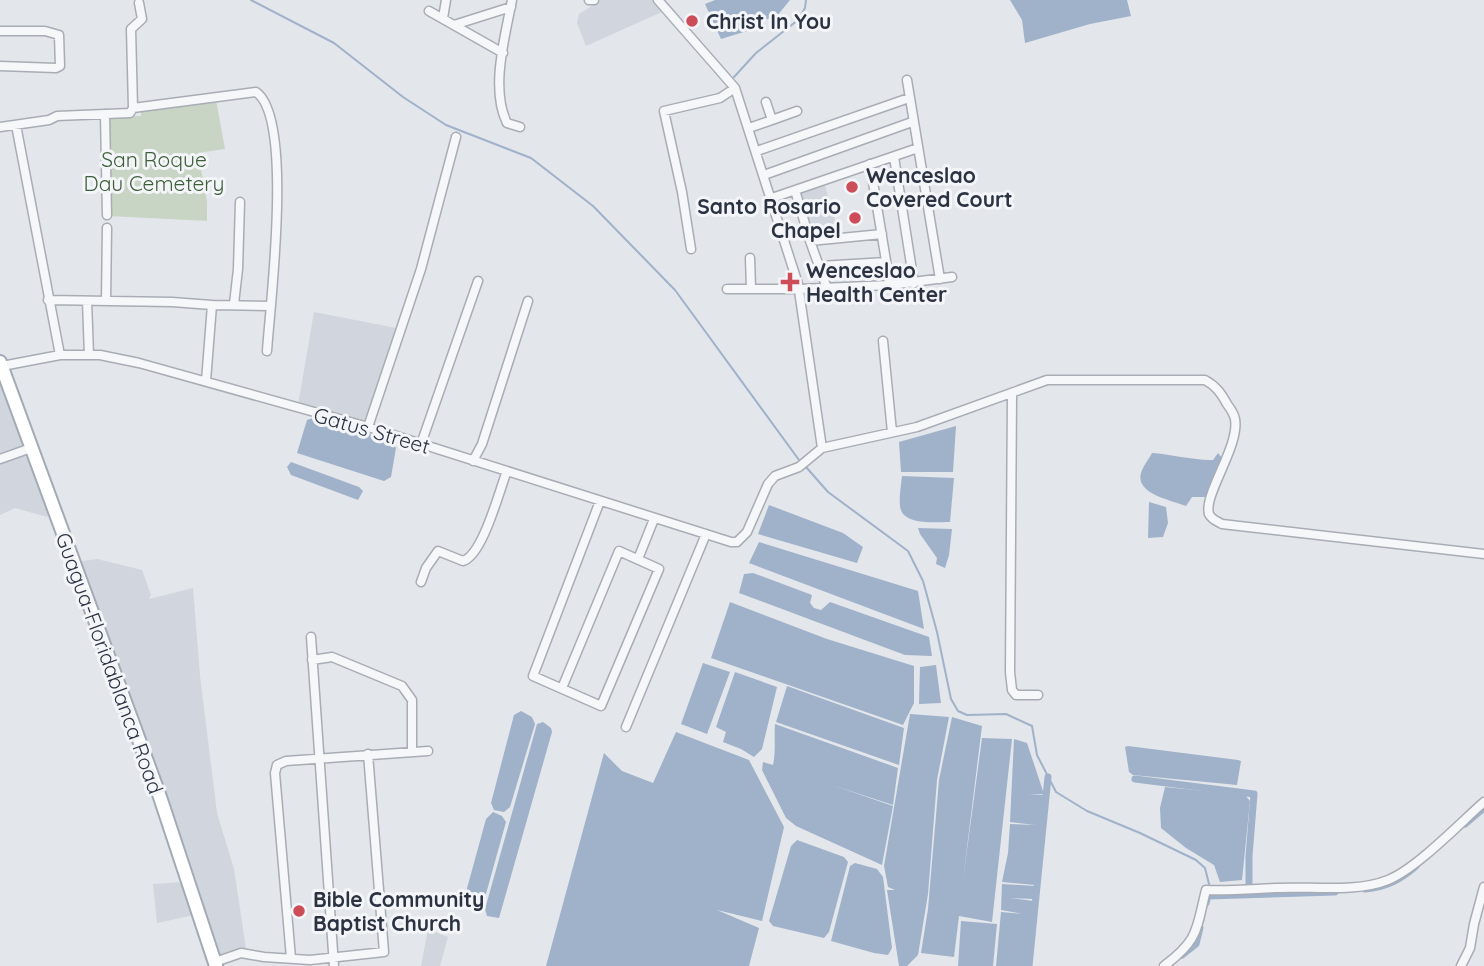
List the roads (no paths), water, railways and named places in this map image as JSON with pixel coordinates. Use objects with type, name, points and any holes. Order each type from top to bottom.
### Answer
[{"type":"main road","name":"Guagua-Floridablanca Road","points":[[1,364],[160,797],[216,964]]},
{"type":"street","points":[[658,0],[735,88],[800,289],[822,448],[917,427],[1012,395],[1047,380],[1205,380],[1215,385],[1235,417],[1235,431],[1227,460],[1209,501],[1208,512],[1212,519],[1222,524],[1484,554]]},
{"type":"street","points":[[443,18],[448,1]]},
{"type":"street","points":[[131,110],[131,29],[142,19],[139,3]]},
{"type":"street","points":[[454,25],[511,4],[498,93],[500,110],[507,123],[520,127]]},
{"type":"street","points":[[429,11],[503,53]]},
{"type":"street","points":[[0,31],[45,31],[59,35],[61,56],[60,66],[56,68],[0,66]]},
{"type":"street","points":[[907,80],[940,279]]},
{"type":"street","points":[[691,249],[682,192],[664,111],[720,97],[735,88]]},
{"type":"street","points":[[0,127],[49,120],[57,116],[105,114],[256,92],[260,94],[272,118],[277,148],[277,192],[267,351]]},
{"type":"street","points":[[757,151],[909,98]]},
{"type":"street","points":[[766,102],[772,120]]},
{"type":"street","points":[[749,128],[797,111]]},
{"type":"street","points":[[105,114],[107,215]]},
{"type":"street","points":[[764,175],[912,122]]},
{"type":"street","points":[[16,125],[60,355]]},
{"type":"street","points":[[368,427],[421,269],[456,137]]},
{"type":"street","points":[[772,198],[918,148]]},
{"type":"street","points":[[894,157],[914,283]]},
{"type":"street","points":[[870,164],[890,285]]},
{"type":"street","points":[[796,190],[810,242],[827,288]]},
{"type":"street","points":[[234,304],[240,202]]},
{"type":"street","points":[[106,300],[107,228]]},
{"type":"street","points":[[810,242],[882,234]]},
{"type":"street","points":[[750,258],[751,288]]},
{"type":"street","points":[[820,266],[886,262]]},
{"type":"street","points":[[727,289],[890,285],[952,277]]},
{"type":"street","points":[[421,444],[478,281]]},
{"type":"street","points":[[48,300],[270,306]]},
{"type":"street","points":[[87,301],[89,355]]},
{"type":"street","points":[[473,461],[482,444],[528,301]]},
{"type":"street","points":[[206,381],[212,305]]},
{"type":"street","points":[[883,341],[892,432]]},
{"type":"street","name":"Gatus Street","points":[[1,364],[60,355],[89,355],[139,363],[285,406],[368,427],[731,542],[737,542],[747,532],[768,484],[775,476],[799,467],[822,448]]},
{"type":"street","points":[[1012,395],[1010,672],[1012,690],[1016,695],[1038,695]]},
{"type":"street","points":[[0,459],[32,448]]},
{"type":"street","points":[[421,582],[438,551],[463,561],[473,555],[486,530],[507,471]]},
{"type":"street","points":[[562,688],[619,551],[659,569],[601,706],[533,676],[600,501]]},
{"type":"street","points":[[638,559],[654,519]]},
{"type":"street","points":[[626,727],[706,534]]},
{"type":"street","points":[[311,637],[334,966]]},
{"type":"street","points":[[312,660],[332,657],[402,686],[412,700],[412,752]]},
{"type":"street","points":[[290,958],[275,773],[277,765],[286,761],[428,751]]},
{"type":"street","points":[[216,964],[241,953],[310,960],[384,952],[368,754]]},
{"type":"street","points":[[1164,966],[1191,943],[1206,890],[1347,887],[1387,881],[1405,872],[1484,802]]},
{"type":"street","points":[[1461,966],[1470,948],[1484,887]]},
{"type":"water","points":[[715,0],[790,0],[777,16],[755,23],[747,31],[721,39],[705,4]]},
{"type":"water","points":[[1010,0],[1127,0],[1131,16],[1090,24],[1025,43],[1022,20]]},
{"type":"water","points":[[313,418],[391,440],[396,448],[391,477],[384,481],[297,453],[307,420]]},
{"type":"water","points":[[956,426],[953,472],[901,472],[899,442]]},
{"type":"water","points":[[1152,453],[1213,460],[1218,453],[1222,458],[1206,497],[1192,497],[1186,506],[1156,495],[1143,486],[1141,473]]},
{"type":"water","points":[[291,462],[359,487],[363,491],[358,500],[291,475],[287,467]]},
{"type":"water","points":[[902,476],[954,478],[950,522],[920,522],[907,517],[900,506]]},
{"type":"water","points":[[1149,502],[1166,507],[1168,523],[1163,537],[1148,538]]},
{"type":"water","points":[[769,505],[843,533],[863,547],[857,563],[758,534]]},
{"type":"water","points":[[918,528],[952,529],[945,568],[936,564],[937,558]]},
{"type":"water","points":[[759,542],[918,591],[924,629],[749,563]]},
{"type":"water","points":[[753,573],[812,595],[810,603],[814,608],[821,610],[830,602],[929,637],[932,656],[905,655],[739,593],[744,574]]},
{"type":"water","points":[[730,602],[827,639],[914,666],[914,703],[903,725],[711,658]]},
{"type":"water","points":[[703,663],[730,672],[707,734],[681,724]]},
{"type":"water","points":[[936,665],[941,703],[919,704],[920,667]]},
{"type":"water","points":[[735,672],[777,687],[762,749],[754,757],[723,742],[726,732],[716,727]]},
{"type":"water","points":[[787,686],[904,728],[899,765],[776,722]]},
{"type":"water","points":[[521,711],[532,717],[535,724],[510,807],[504,812],[494,810],[491,803],[514,715]]},
{"type":"water","points":[[910,714],[949,717],[937,780],[928,894],[918,955],[907,966],[899,966],[887,890],[895,890],[888,887],[884,866]]},
{"type":"water","points":[[952,717],[982,726],[963,880],[982,738],[1012,739],[992,922],[959,916],[954,957],[921,953],[928,909],[939,780]]},
{"type":"water","points":[[543,722],[552,732],[499,918],[487,916],[485,909],[537,724]]},
{"type":"water","points":[[775,724],[898,768],[893,805],[832,785],[893,806],[882,865],[796,826],[786,818],[762,770],[763,762],[773,765]]},
{"type":"water","points":[[676,732],[749,760],[784,827],[762,921],[717,910],[759,928],[749,966],[546,966],[604,753],[622,771],[653,783]]},
{"type":"water","points":[[1014,739],[1027,743],[1044,794],[1029,794],[1044,795],[1035,885],[1002,882],[1010,824],[1035,825],[1010,822]]},
{"type":"water","points":[[1125,747],[1241,761],[1237,785],[1133,775],[1129,772]]},
{"type":"water","points":[[1165,787],[1245,795],[1250,801],[1242,880],[1220,882],[1214,865],[1161,828],[1160,808]]},
{"type":"water","points":[[493,812],[502,816],[506,822],[484,901],[478,910],[463,903],[486,819]]},
{"type":"water","points":[[797,840],[844,857],[848,862],[829,932],[824,938],[773,926],[769,921],[791,846]]},
{"type":"water","points":[[855,863],[877,869],[883,877],[892,948],[888,955],[831,941],[850,866]]},
{"type":"water","points":[[1002,884],[1035,886],[1033,899],[1009,898],[1034,901],[1026,966],[996,966],[1001,912],[1023,914],[1001,910]]},
{"type":"water","points":[[961,921],[997,924],[993,966],[958,966]]},
{"type":"waterway","points":[[251,0],[334,43],[403,97],[446,125],[531,158],[593,206],[675,290],[799,460]]},
{"type":"waterway","points":[[734,77],[756,53],[798,20],[806,0]]},
{"type":"waterway","points":[[806,467],[828,492],[908,551],[923,581],[951,699],[958,711],[967,715],[1006,714],[1032,726],[1037,755],[1056,792],[1087,811],[1196,860],[1205,868],[1209,884]]},
{"type":"waterway","points":[[1029,966],[1048,777]]},
{"type":"waterway","points":[[1135,779],[1254,794],[1249,894]]},
{"type":"waterway","points":[[1465,824],[1484,808]]},
{"type":"waterway","points":[[1365,889],[1392,882],[1416,866]]},
{"type":"waterway","points":[[1206,903],[1208,896],[1335,892]]},
{"type":"waterway","points":[[1182,955],[1196,944],[1200,928]]},
{"type":"place","name":"Christ In You","points":[[692,21]]},
{"type":"place","name":"Wenceslao Covered Court","points":[[852,187]]},
{"type":"place","name":"Santo Rosario Chapel","points":[[855,218]]},
{"type":"place","name":"Wenceslao Health Center","points":[[790,282]]},
{"type":"place","name":"Bible Community Baptist Church","points":[[299,911]]},
{"type":"park label","name":"San Roque Dau Cemetery","points":[[154,171]]}]
